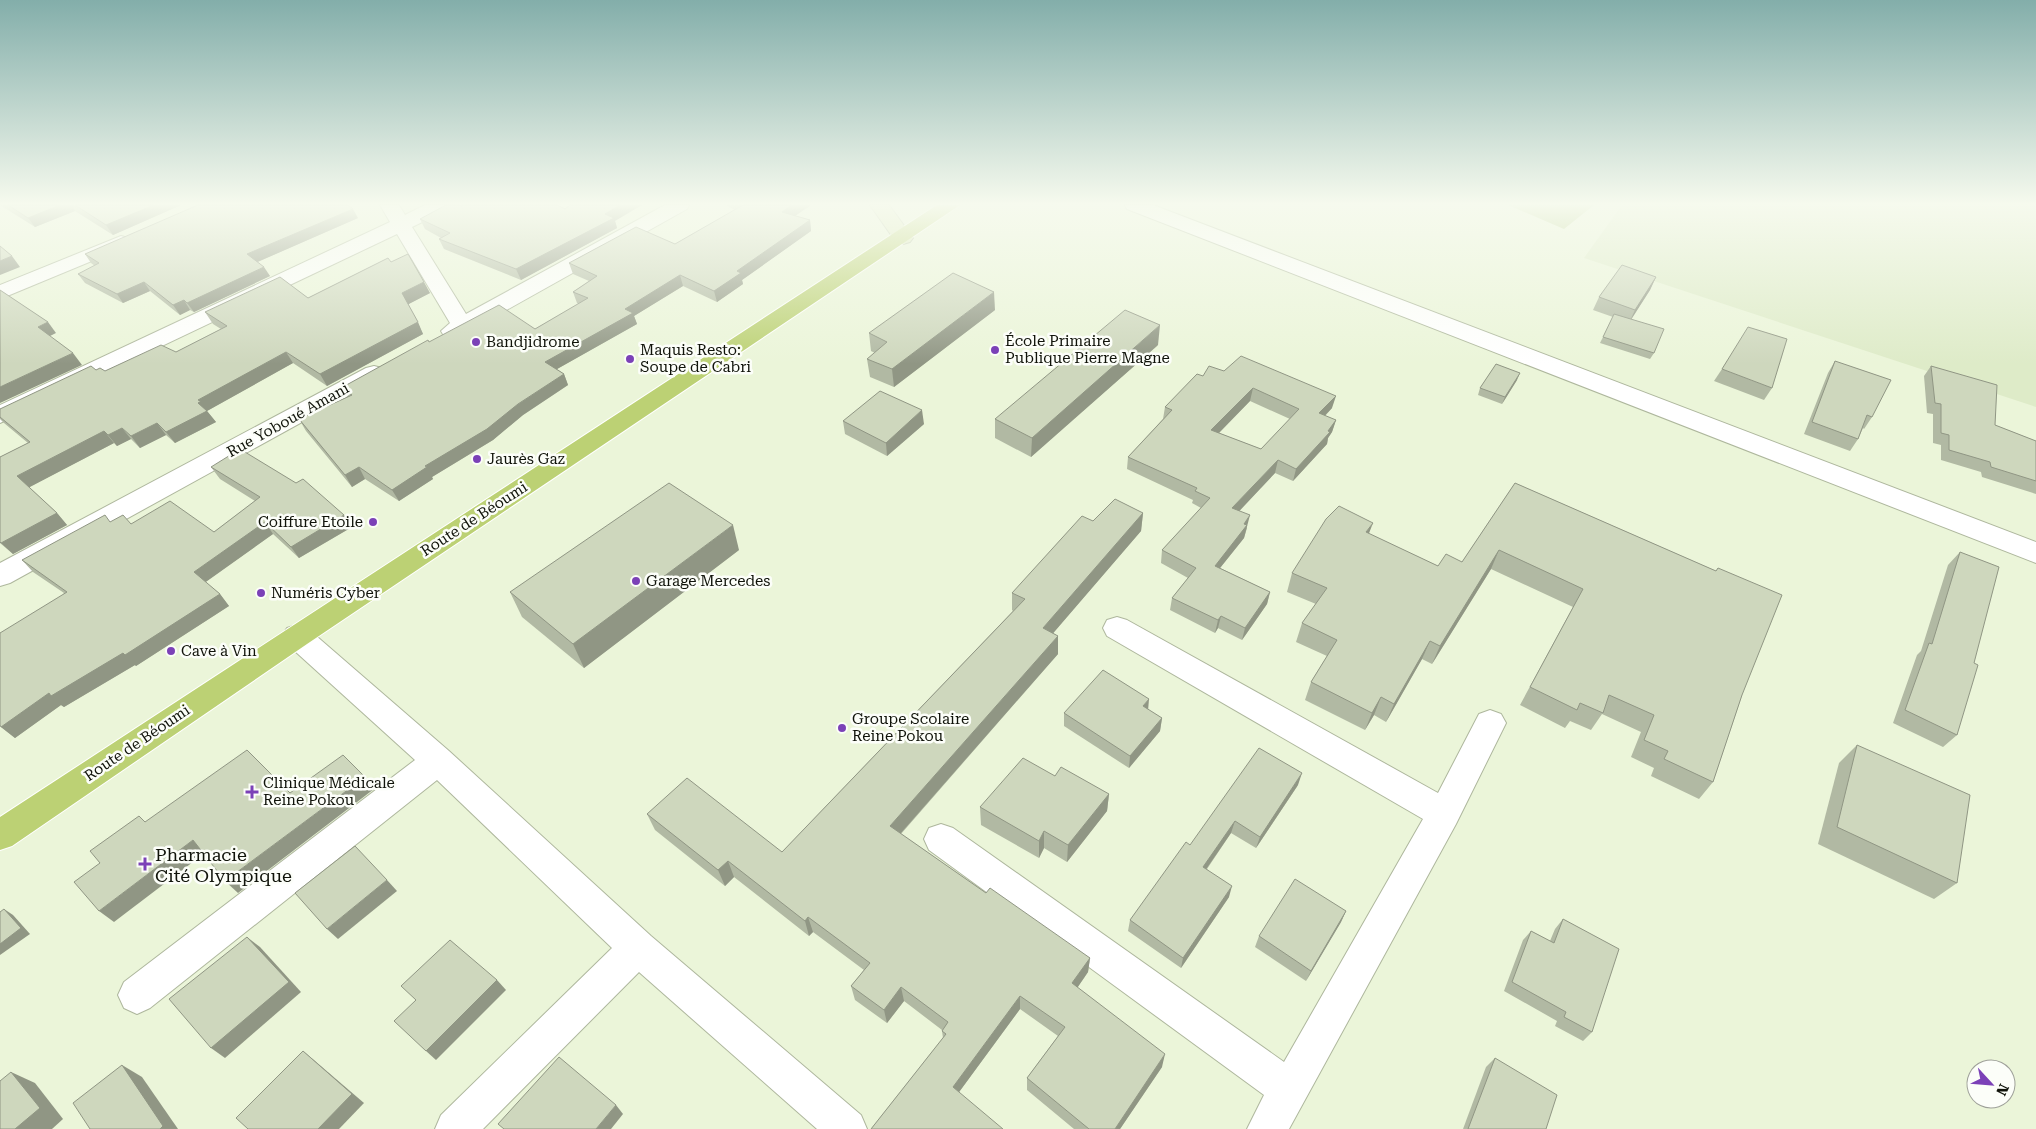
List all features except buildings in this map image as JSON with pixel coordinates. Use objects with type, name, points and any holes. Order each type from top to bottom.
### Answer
[{"type":"main road","name":"Route de Béoumi","points":[[2,826],[297,636],[873,258]]},
{"type":"street","points":[[0,293],[83,258]]},
{"type":"street","points":[[0,415],[331,258]]},
{"type":"street","points":[[420,258],[462,326]]},
{"type":"street","points":[[436,340],[586,258]]},
{"type":"street","points":[[1268,258],[2036,553]]},
{"type":"street","name":"Rue Yoboué Amani","points":[[0,576],[392,363]]},
{"type":"street","points":[[1117,628],[1444,814]]},
{"type":"street","points":[[297,636],[438,760],[638,948],[847,1129]]},
{"type":"street","points":[[1267,1129],[1444,814],[1490,724]]},
{"type":"street","points":[[137,995],[438,760]]},
{"type":"street","points":[[941,839],[1289,1089]]},
{"type":"street","points":[[455,1129],[638,948]]},
{"type":"shaded area","points":[[1584,258],[2036,258],[2036,407]]},
{"type":"place","name":"Bandjidrome","points":[[476,342]]},
{"type":"place","name":"École Primaire Publique Pierre Magne","points":[[995,350]]},
{"type":"place","name":"Maquis Resto: Soupe de Cabri","points":[[630,359]]},
{"type":"place","name":"Jaurès Gaz","points":[[477,459]]},
{"type":"place","name":"Coiffure Etoile","points":[[373,522]]},
{"type":"place","name":"Garage Mercedes","points":[[636,581]]},
{"type":"place","name":"Numéris Cyber","points":[[261,593]]},
{"type":"place","name":"Cave à Vin","points":[[171,651]]},
{"type":"place","name":"Groupe Scolaire Reine Pokou","points":[[842,728]]},
{"type":"place","name":"Clinique Médicale Reine Pokou","points":[[252,792]]},
{"type":"place","name":"Pharmacie Cité Olympique","points":[[145,864]]}]
